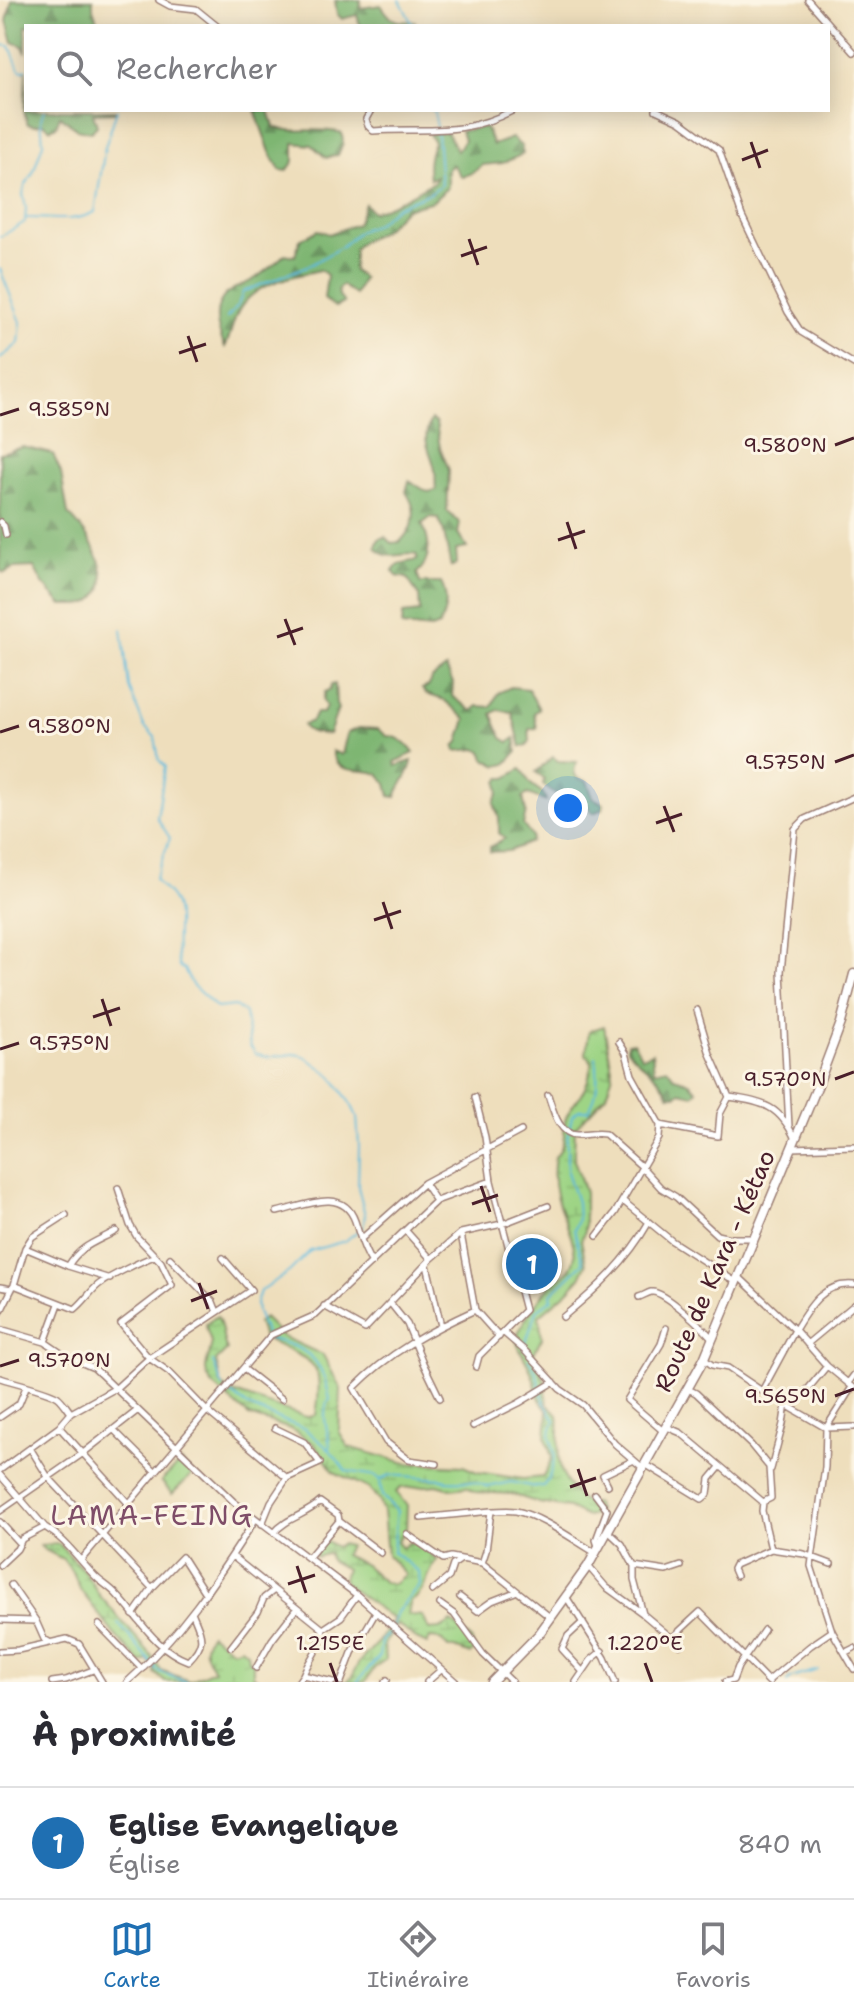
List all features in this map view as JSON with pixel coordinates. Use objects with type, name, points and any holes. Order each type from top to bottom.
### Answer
[{"type":"main road","name":"Route de Kara - Kétao","points":[[492,1682],[567,1598],[704,1359],[794,1144],[841,1023],[854,974]]},
{"type":"street","points":[[159,0],[170,6],[196,9],[215,24]]},
{"type":"street","points":[[808,0],[829,24]]},
{"type":"street","points":[[830,25],[854,52]]},
{"type":"street","points":[[370,112],[366,119],[373,131],[437,131],[473,127],[509,112]]},
{"type":"street","points":[[660,112],[680,121],[719,150],[742,216],[788,312],[801,332],[854,364]]},
{"type":"street","points":[[0,522],[6,535]]},
{"type":"street","points":[[854,797],[805,819],[795,829],[781,972],[789,1127],[794,1144],[854,1146]]},
{"type":"street","points":[[697,1010],[710,1054],[729,1097]]},
{"type":"street","points":[[597,1236],[623,1201],[641,1166],[655,1148],[660,1125],[632,1075],[626,1053],[619,1042]]},
{"type":"street","points":[[548,1095],[555,1116],[566,1132],[575,1136],[605,1134],[661,1188],[676,1197],[717,1235],[755,1238]]},
{"type":"street","points":[[475,1097],[491,1181],[525,1310],[479,1356],[476,1367]]},
{"type":"street","points":[[729,1097],[779,1112],[789,1127]]},
{"type":"street","points":[[660,1125],[718,1136],[720,1114],[729,1097]]},
{"type":"street","points":[[361,1239],[424,1183],[521,1131]]},
{"type":"street","points":[[82,1559],[271,1335],[285,1326],[309,1319],[436,1201],[491,1181]]},
{"type":"street","points":[[424,1183],[436,1201]]},
{"type":"street","points":[[118,1188],[130,1225],[161,1262],[172,1285],[121,1324],[149,1358],[169,1372],[207,1411],[287,1478]]},
{"type":"street","points":[[277,1212],[325,1200],[338,1200],[351,1210],[372,1263]]},
{"type":"street","points":[[623,1201],[672,1241],[738,1280],[795,1330],[827,1366],[851,1386]]},
{"type":"street","points":[[324,1306],[365,1329],[461,1233],[502,1224],[548,1206]]},
{"type":"street","points":[[0,1313],[32,1237],[66,1215]]},
{"type":"street","points":[[563,1317],[608,1278],[632,1250],[649,1222]]},
{"type":"street","points":[[68,1266],[92,1241],[116,1231]]},
{"type":"street","points":[[406,1231],[429,1262],[441,1326]]},
{"type":"street","points":[[461,1233],[475,1310],[501,1335],[524,1350],[554,1382],[584,1407],[632,1461],[702,1499],[708,1494],[710,1479],[720,1467]]},
{"type":"street","points":[[25,1248],[110,1279]]},
{"type":"street","points":[[0,1287],[13,1287],[75,1309],[93,1294],[97,1286],[137,1262],[155,1256]]},
{"type":"street","points":[[170,1258],[213,1302],[217,1312]]},
{"type":"street","points":[[192,1612],[202,1636],[201,1649],[188,1661],[164,1649],[116,1593],[45,1527],[0,1473],[59,1427],[71,1413],[116,1388],[149,1358],[251,1290],[223,1258]]},
{"type":"street","points":[[762,1391],[815,1298],[842,1284],[854,1285]]},
{"type":"street","points":[[639,1297],[650,1292],[659,1294],[697,1322],[712,1339]]},
{"type":"street","points":[[45,1342],[59,1304]]},
{"type":"street","points":[[391,1304],[415,1339],[440,1398]]},
{"type":"street","points":[[807,1344],[854,1305]]},
{"type":"street","points":[[437,1464],[413,1462],[386,1442],[354,1388],[367,1374],[415,1339],[475,1310]]},
{"type":"street","points":[[666,1328],[661,1344],[627,1400],[665,1430],[681,1433],[763,1502]]},
{"type":"street","points":[[0,1329],[45,1342],[64,1355],[94,1368],[255,1520],[357,1595],[456,1682]]},
{"type":"street","points":[[704,1359],[712,1365],[728,1368],[826,1428],[854,1427]]},
{"type":"street","points":[[786,1404],[803,1395],[827,1366]]},
{"type":"street","points":[[244,1369],[282,1399]]},
{"type":"street","points":[[854,1375],[851,1386],[826,1428],[825,1467],[810,1555],[832,1631],[854,1669]]},
{"type":"street","points":[[0,1378],[50,1392],[71,1413]]},
{"type":"street","points":[[473,1426],[554,1382]]},
{"type":"street","points":[[0,1417],[19,1404],[26,1387]]},
{"type":"street","points":[[687,1388],[751,1445],[771,1469]]},
{"type":"street","points":[[763,1502],[771,1498],[771,1469],[786,1404]]},
{"type":"street","points":[[0,1511],[82,1454],[138,1410]]},
{"type":"street","points":[[59,1427],[128,1503]]},
{"type":"street","points":[[262,1524],[271,1502],[287,1478],[320,1463],[304,1442],[275,1428]]},
{"type":"street","points":[[114,1430],[155,1471]]},
{"type":"street","points":[[30,1448],[48,1477],[152,1588]]},
{"type":"street","points":[[608,1485],[603,1475],[632,1461]]},
{"type":"street","points":[[421,1518],[514,1511],[596,1549],[596,1540],[607,1510],[595,1494]]},
{"type":"street","points":[[274,1533],[282,1524],[320,1502],[381,1553]]},
{"type":"street","points":[[763,1502],[762,1511],[771,1549]]},
{"type":"street","points":[[482,1563],[491,1511]]},
{"type":"street","points":[[127,1682],[164,1649],[255,1520]]},
{"type":"street","points":[[308,1558],[339,1521]]},
{"type":"street","points":[[0,1522],[20,1544]]},
{"type":"street","points":[[0,1565],[22,1539],[45,1527]]},
{"type":"street","points":[[607,1530],[622,1544],[634,1566],[634,1580],[643,1614]]},
{"type":"street","points":[[407,1534],[443,1559],[482,1563],[552,1618]]},
{"type":"street","points":[[736,1576],[735,1565],[771,1549],[810,1555],[831,1564]]},
{"type":"street","points":[[232,1556],[323,1629]]},
{"type":"street","points":[[133,1615],[152,1588],[182,1557],[205,1593]]},
{"type":"street","points":[[432,1591],[449,1577],[453,1565],[461,1559]]},
{"type":"street","points":[[588,1566],[606,1587],[680,1645]]},
{"type":"street","points":[[634,1566],[666,1571],[681,1566]]},
{"type":"street","points":[[11,1585],[36,1621],[40,1633],[49,1642]]},
{"type":"street","points":[[231,1647],[258,1612],[264,1598],[273,1590]]},
{"type":"street","points":[[460,1597],[478,1611],[492,1601],[516,1592]]},
{"type":"street","points":[[323,1629],[341,1617],[357,1595]]},
{"type":"street","points":[[567,1598],[602,1651],[615,1682]]},
{"type":"street","points":[[440,1604],[454,1614],[483,1654],[512,1682]]},
{"type":"street","points":[[256,1668],[272,1640],[296,1609]]},
{"type":"street","points":[[341,1682],[352,1653],[376,1612]]},
{"type":"street","points":[[672,1638],[700,1612],[768,1682],[832,1631]]},
{"type":"street","points":[[0,1620],[36,1621]]},
{"type":"street","points":[[583,1622],[568,1636],[562,1649],[583,1672]]},
{"type":"street","points":[[99,1625],[142,1669]]},
{"type":"street","points":[[298,1682],[309,1660],[322,1644],[323,1629]]},
{"type":"street","points":[[725,1682],[733,1680],[764,1630]]},
{"type":"street","points":[[0,1651],[67,1639],[79,1644],[102,1682]]},
{"type":"street","points":[[846,1652],[854,1648]]},
{"type":"street","points":[[576,1682],[591,1660],[602,1651]]},
{"type":"street","points":[[52,1682],[93,1670]]},
{"type":"street","points":[[427,1682],[441,1670]]},
{"type":"street","points":[[303,1675],[333,1682]]},
{"type":"green space","points":[[12,0],[93,0],[98,24],[24,24],[24,48],[13,42],[7,21]]},
{"type":"green space","points":[[335,0],[361,0],[360,8],[381,5],[395,20],[415,21],[416,24],[359,24],[357,15],[342,19],[337,14]]},
{"type":"green space","points":[[24,112],[115,112],[93,113],[97,126],[91,132],[77,129],[60,116],[56,126],[51,129],[43,123],[28,124]]},
{"type":"green space","points":[[256,112],[270,112],[274,127],[282,129],[342,133],[343,143],[338,155],[326,158],[312,145],[294,143],[294,161],[287,171],[280,170]]},
{"type":"green space","points":[[485,127],[493,145],[512,138],[521,146],[523,154],[503,163],[482,165],[462,177],[453,165],[448,169],[448,187],[433,201],[405,209],[383,231],[362,241],[354,249],[353,271],[363,278],[355,295],[342,285],[338,289],[344,303],[335,307],[324,299],[327,275],[320,270],[273,283],[253,294],[238,312],[225,347],[217,317],[220,302],[232,290],[257,277],[285,254],[295,256],[300,240],[318,230],[329,234],[357,224],[365,204],[372,212],[434,182],[436,176],[430,179],[428,170],[434,142],[429,134],[447,132],[457,151],[464,140],[461,131]]},
{"type":"green space","points":[[431,420],[436,423],[440,448],[449,470],[447,511],[460,523],[458,533],[467,548],[456,550],[457,563],[451,567],[438,518],[431,517],[422,524],[427,537],[428,556],[417,573],[420,583],[441,583],[446,599],[439,626],[431,629],[402,626],[403,614],[420,612],[419,596],[407,578],[397,576],[393,571],[399,564],[417,560],[417,555],[389,556],[376,547],[379,539],[385,537],[392,543],[400,542],[409,530],[414,512],[406,492],[409,481],[428,492],[436,490],[435,470],[426,440]]},
{"type":"green space","points":[[23,447],[53,454],[61,473],[68,514],[84,532],[98,558],[102,583],[98,594],[88,603],[62,605],[43,584],[34,567],[15,568],[4,573],[0,570],[0,453]]},
{"type":"green space","points":[[446,668],[453,683],[452,696],[472,711],[478,706],[491,707],[498,693],[511,687],[528,689],[539,709],[534,713],[537,728],[529,729],[530,741],[526,746],[521,747],[512,712],[498,710],[492,714],[502,738],[509,742],[515,738],[517,752],[506,764],[498,766],[485,759],[477,749],[456,751],[455,746],[466,719],[444,700],[426,694],[422,689]]},
{"type":"green space","points":[[335,684],[338,709],[329,734],[307,730],[303,725],[312,721],[316,713],[323,713],[326,707],[323,700],[325,692]]},
{"type":"green space","points":[[359,728],[378,729],[402,741],[414,753],[395,762],[396,766],[412,761],[396,797],[390,796],[387,784],[379,774],[344,768],[334,759],[332,751],[342,755],[347,733]]},
{"type":"green space","points":[[553,757],[558,761],[577,762],[574,770],[577,778],[587,781],[593,798],[604,804],[603,809],[593,813],[587,805],[573,801],[558,807],[555,803],[557,795],[543,785],[544,779],[536,772]]},
{"type":"green space","points":[[521,769],[546,801],[528,794],[523,797],[526,812],[523,825],[532,837],[531,842],[509,851],[490,852],[490,847],[505,838],[499,833],[499,818],[494,803],[499,792],[498,782]]},
{"type":"green space","points":[[604,1026],[613,1074],[606,1095],[575,1128],[574,1159],[585,1193],[585,1231],[581,1240],[586,1265],[580,1278],[539,1316],[542,1338],[533,1355],[545,1381],[547,1404],[558,1415],[561,1470],[578,1497],[584,1502],[595,1503],[598,1510],[587,1517],[569,1508],[512,1494],[475,1492],[467,1487],[451,1489],[437,1485],[401,1488],[396,1492],[407,1506],[406,1529],[397,1542],[402,1548],[410,1542],[424,1548],[437,1560],[420,1593],[411,1602],[408,1615],[423,1616],[429,1630],[440,1629],[452,1622],[471,1639],[475,1651],[470,1654],[448,1648],[436,1638],[430,1638],[427,1644],[397,1624],[384,1644],[385,1660],[376,1666],[365,1682],[346,1682],[353,1677],[358,1663],[394,1620],[345,1584],[346,1569],[330,1560],[329,1553],[316,1557],[315,1552],[325,1540],[336,1547],[341,1544],[349,1546],[344,1555],[365,1565],[385,1583],[394,1584],[405,1574],[387,1555],[383,1512],[378,1499],[368,1488],[334,1472],[314,1444],[291,1429],[249,1416],[214,1386],[206,1369],[211,1345],[206,1324],[217,1316],[221,1324],[227,1350],[216,1361],[221,1384],[229,1391],[306,1417],[316,1415],[316,1370],[303,1357],[263,1337],[258,1323],[264,1318],[283,1337],[323,1355],[341,1389],[339,1431],[348,1447],[406,1463],[463,1466],[477,1472],[523,1479],[543,1477],[552,1458],[546,1438],[548,1411],[516,1339],[535,1305],[549,1287],[567,1272],[574,1259],[573,1245],[555,1190],[554,1162],[562,1144],[566,1117],[583,1092],[590,1073],[592,1063],[586,1054],[589,1031]]},
{"type":"green space","points":[[633,1042],[642,1057],[652,1053],[654,1071],[667,1068],[674,1077],[687,1081],[697,1090],[693,1095],[680,1092],[669,1095],[660,1081],[627,1049],[627,1043]]},
{"type":"green space","points":[[181,1462],[193,1474],[172,1494],[161,1481]]},
{"type":"green space","points":[[59,1544],[84,1571],[100,1596],[161,1670],[189,1681],[214,1670],[205,1648],[210,1634],[233,1650],[241,1647],[247,1652],[248,1660],[253,1663],[253,1675],[260,1682],[165,1682],[155,1673],[155,1667],[147,1660],[141,1663],[114,1634],[81,1591],[63,1559],[40,1545]]},
{"type":"waterway","points":[[400,0],[412,24]]},
{"type":"waterway","points":[[0,45],[10,46],[19,69],[24,70]]},
{"type":"waterway","points":[[0,237],[25,222],[23,194],[43,143],[43,112]]},
{"type":"waterway","points":[[26,218],[69,219],[95,212],[105,147],[116,112]]},
{"type":"waterway","points":[[434,112],[437,127]]},
{"type":"waterway","points":[[227,318],[238,305],[243,292],[312,264],[341,247],[359,231],[376,224],[396,207],[441,185],[437,133]]},
{"type":"waterway","points":[[0,269],[21,322],[19,343],[0,359]]},
{"type":"waterway","points":[[122,629],[129,687],[144,726],[155,737],[159,760],[165,766],[157,818],[170,838],[155,879],[175,906],[179,967],[184,969],[192,985],[217,1008],[234,1006],[245,1013],[250,1046],[256,1054],[306,1057],[332,1076],[357,1117],[358,1187],[365,1215],[363,1227],[345,1241],[310,1251],[289,1272],[260,1291],[256,1304],[267,1338],[303,1351],[318,1364],[330,1400],[325,1415],[330,1450]]},
{"type":"waterway","points":[[524,1347],[537,1310],[552,1299],[551,1294],[583,1263],[574,1229],[578,1220],[577,1202],[567,1172],[567,1139],[572,1116],[579,1110],[588,1110],[592,1105],[596,1092],[596,1057]]},
{"type":"waterway","points":[[380,1480],[390,1475],[472,1482],[488,1487],[511,1482],[543,1486],[548,1480],[555,1455],[550,1434],[555,1420],[544,1402],[529,1359]]},
{"type":"waterway","points":[[213,1362],[223,1387]]},
{"type":"waterway","points":[[227,1391],[251,1408],[305,1429],[330,1450],[346,1471],[376,1476],[380,1480],[382,1496],[397,1511],[393,1552],[419,1572],[420,1585],[397,1612],[391,1631],[381,1641],[379,1657],[357,1682]]},
{"type":"waterway","points":[[118,1623],[158,1671],[186,1682]]},
{"type":"waterway","points":[[787,1682],[818,1670]]},
{"type":"place","name":"Eglise Evangelique","points":[[532,1264]]},
{"type":"district","name":"LAMA-FEING","points":[[152,1515]]}]
